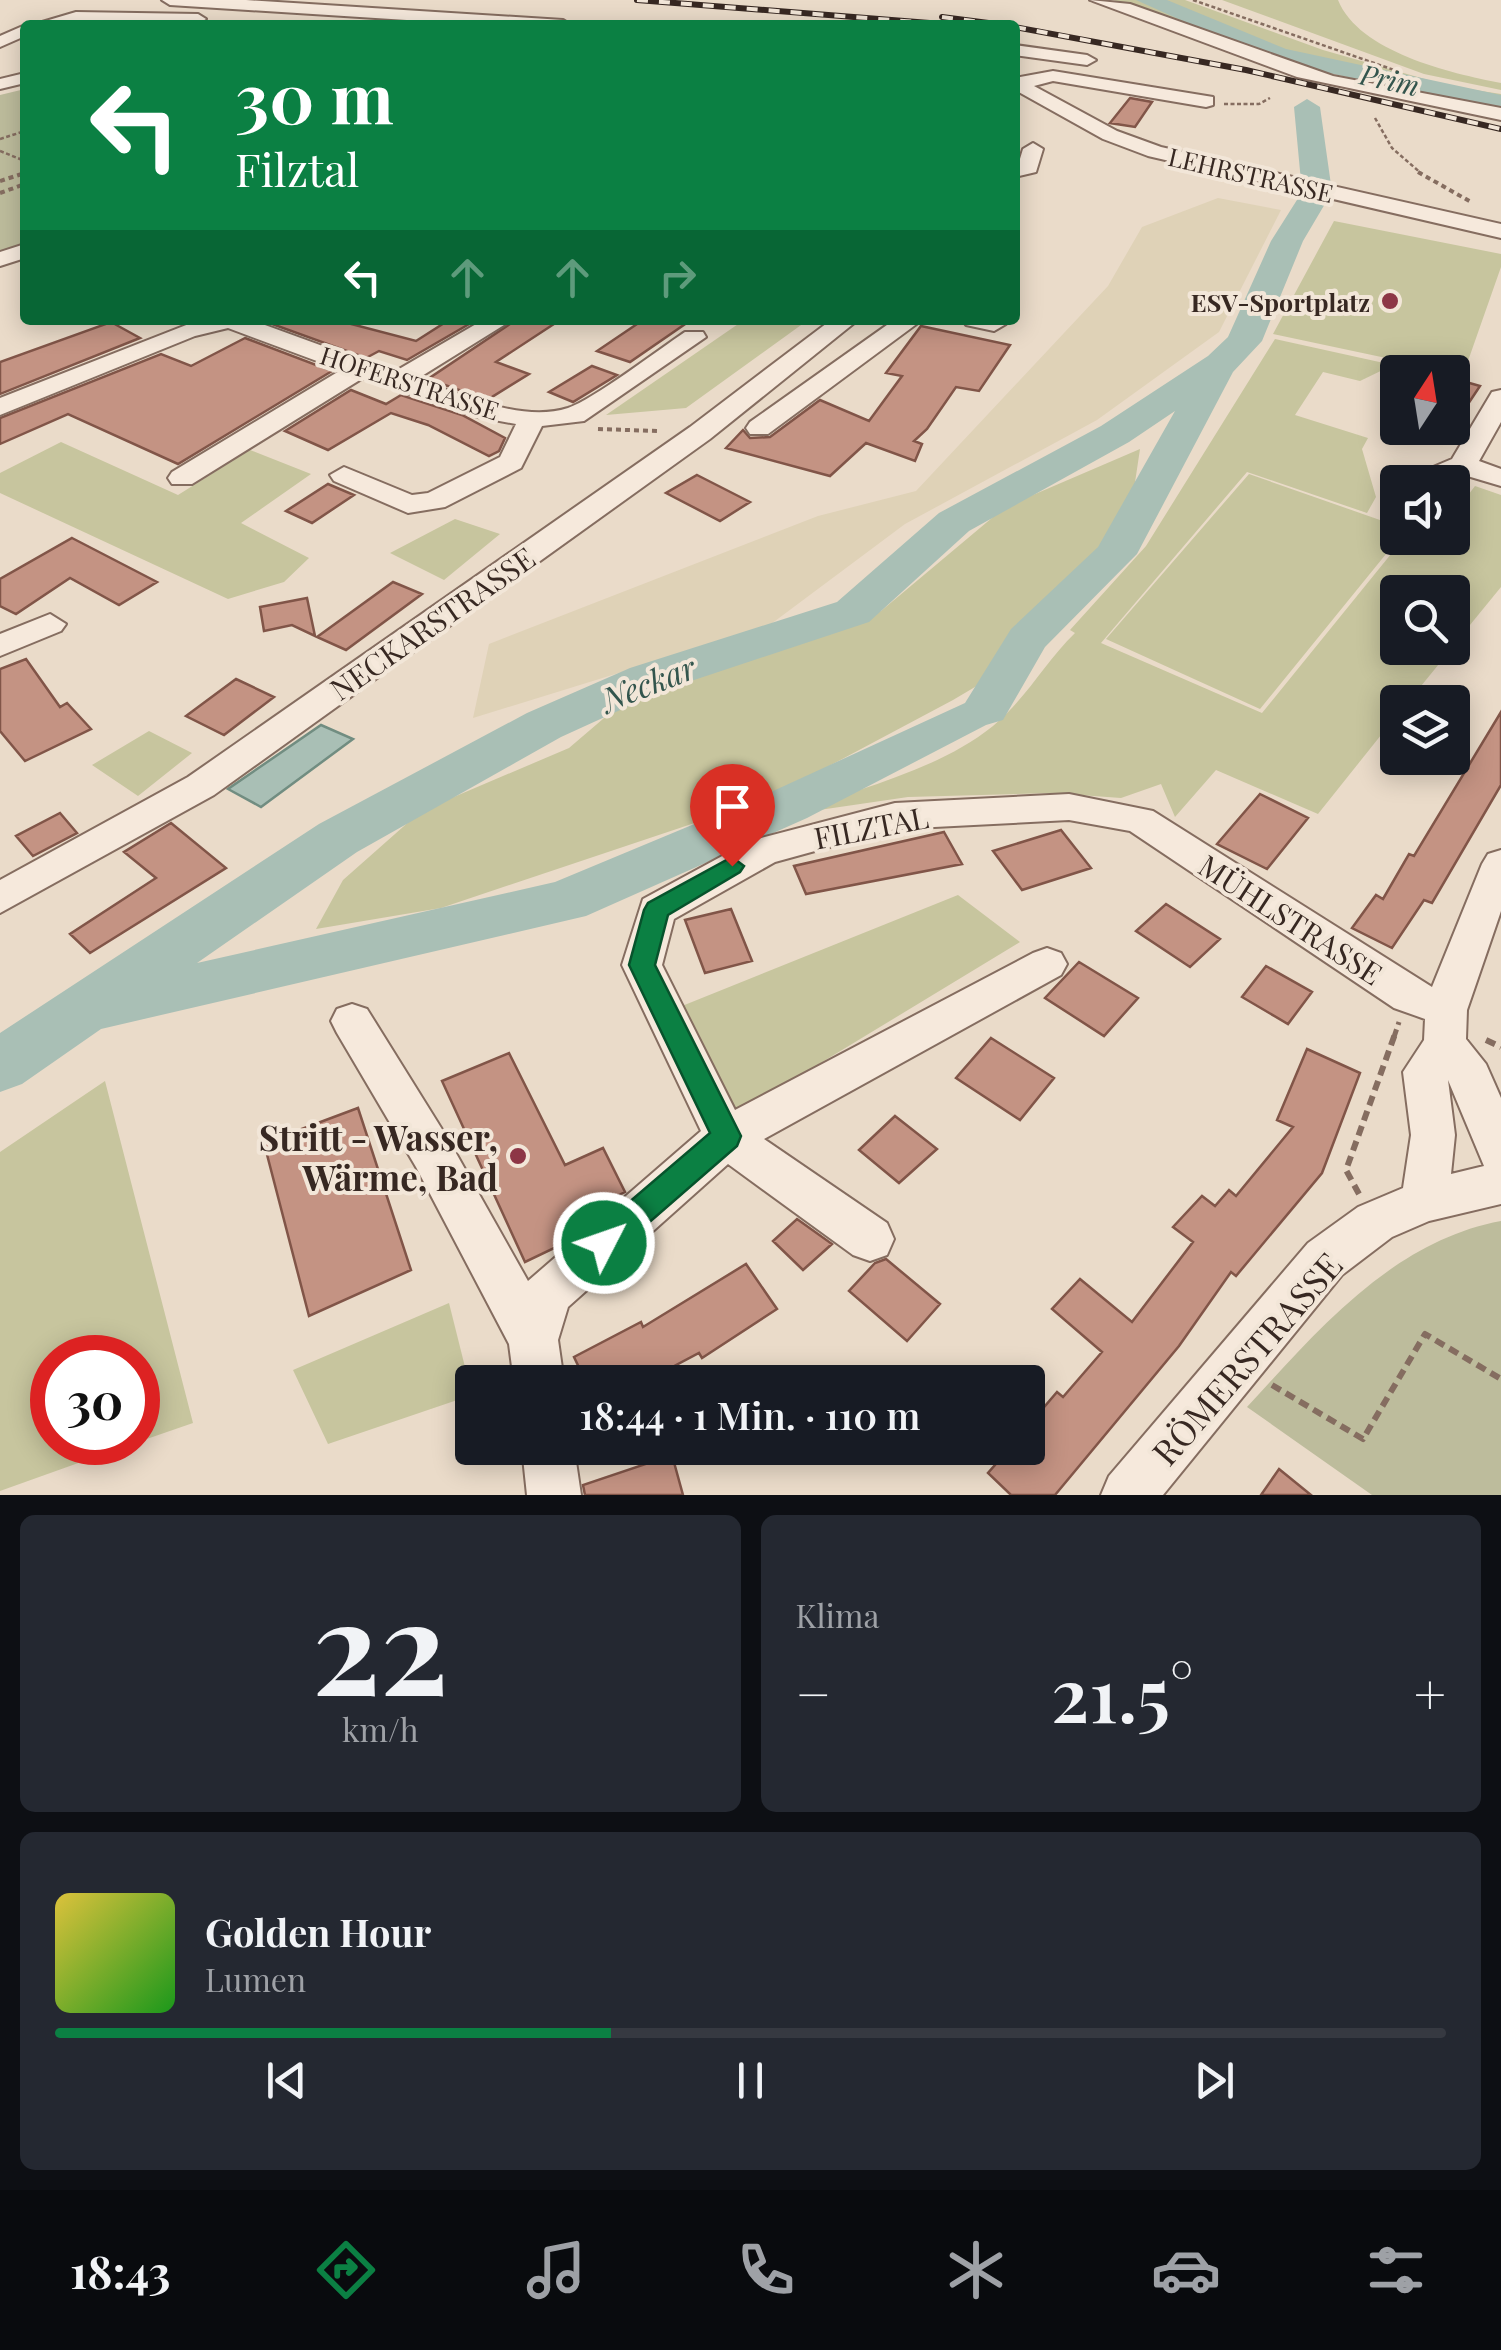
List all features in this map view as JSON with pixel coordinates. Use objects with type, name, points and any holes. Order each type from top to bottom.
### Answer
[{"type":"street","points":[[170,0],[360,9]]},
{"type":"street","points":[[403,0],[536,20]]},
{"type":"street","points":[[1098,0],[1152,15],[1300,73],[1388,95],[1501,114]]},
{"type":"street","points":[[62,20],[472,8]]},
{"type":"street","points":[[1020,51],[1174,87]]},
{"type":"street","points":[[1020,62],[1110,71],[1066,73],[1020,89]]},
{"type":"street","points":[[1053,76],[1206,100]]},
{"type":"street","name":"LEHRSTRASSE","points":[[1020,91],[1045,97],[1126,142],[1173,157],[1501,231]]},
{"type":"street","points":[[1026,172],[1033,149]]},
{"type":"street","points":[[1173,157],[1185,169],[1237,194]]},
{"type":"street","points":[[0,407],[187,330],[208,325]]},
{"type":"street","name":"HOFERSTRASSE","points":[[244,325],[396,381],[488,411],[532,419],[575,415],[694,337]]},
{"type":"street","points":[[396,381],[491,325]]},
{"type":"street","name":"NECKARSTRASSE","points":[[0,898],[201,786],[700,433],[840,325]]},
{"type":"street","points":[[759,428],[827,392],[904,325]]},
{"type":"street","points":[[182,478],[363,367]]},
{"type":"street","points":[[1463,465],[1501,398]]},
{"type":"street","points":[[344,475],[408,504],[435,501],[511,462],[532,419]]},
{"type":"street","points":[[1470,467],[1501,478]]},
{"type":"street","points":[[0,646],[50,624]]},
{"type":"street","name":"FILZTAL","points":[[726,1136],[642,965],[657,910],[762,851],[895,816],[1069,807],[1140,820]]},
{"type":"street","name":"MÜHLSTRASSE","points":[[1140,820],[1433,1017]]},
{"type":"street","points":[[1424,1201],[1433,1135],[1425,1072],[1433,1017],[1501,864]]},
{"type":"street","points":[[536,1361],[547,1293],[726,1136],[1046,964]]},
{"type":"street","points":[[1433,1017],[1489,1097],[1501,1155]]},
{"type":"street","points":[[352,1022],[432,1153],[536,1361]]},
{"type":"street","points":[[726,1136],[870,1239]]},
{"type":"street","name":"RÖMERSTRASSE","points":[[1128,1495],[1325,1259],[1375,1222],[1424,1201],[1501,1183]]},
{"type":"street","points":[[550,1465],[554,1495]]},
{"type":"path","points":[[1194,0],[1363,62],[1412,75]]},
{"type":"path","points":[[1206,100],[1259,104],[1270,98]]},
{"type":"path","points":[[1375,118],[1395,156],[1410,170],[1481,207]]},
{"type":"path","points":[[594,429],[700,433]]},
{"type":"path","points":[[1375,1222],[1346,1170],[1433,1017]]},
{"type":"path","points":[[1235,1363],[1363,1439],[1425,1334],[1501,1379]]},
{"type":"shaded area","points":[[1113,0],[1185,0],[1323,50],[1449,86],[1501,94],[1501,107],[1265,55]]},
{"type":"shaded area","points":[[1222,0],[1338,0],[1365,34],[1385,46],[1433,66],[1501,83],[1501,90],[1424,74]]},
{"type":"shaded area","points":[[1218,198],[1281,210],[1219,332],[1097,420],[905,524],[767,627],[473,718],[489,644],[818,516],[916,491],[1108,286],[1142,227]]},
{"type":"shaded area","name":"ESV-Sportplatz","points":[[1334,221],[1501,254],[1501,267],[1470,355],[1380,357],[1273,334]]},
{"type":"shaded area","points":[[737,325],[801,325],[686,408],[606,415]]},
{"type":"shaded area","points":[[1275,339],[1380,362],[1380,371],[1360,381],[1323,372],[1295,415],[1368,438],[1362,449],[1376,497],[1367,513],[1247,472],[1101,643],[1262,713],[1390,555],[1470,555],[1470,493],[1475,486],[1501,495],[1501,587],[1470,625],[1470,575],[1380,575],[1380,665],[1438,665],[1422,685],[1380,685],[1380,736],[1318,814],[1216,770],[1175,817],[1161,784],[1121,798],[1052,793],[908,797],[785,815],[920,768],[993,726],[1075,633],[1070,630],[1146,546]]},
{"type":"shaded area","points":[[61,442],[178,495],[250,450],[311,474],[241,523],[309,558],[284,582],[228,599],[0,493],[0,473]]},
{"type":"shaded area","points":[[1140,449],[1134,489],[1110,537],[1065,582],[980,684],[953,700],[769,798],[441,908],[316,929],[343,880],[421,811],[569,748],[631,695],[881,611],[1005,507]]},
{"type":"shaded area","points":[[1249,474],[1380,520],[1380,555],[1385,555],[1260,709],[1106,639]]},
{"type":"shaded area","points":[[455,519],[500,534],[444,580],[390,553]]},
{"type":"shaded area","points":[[321,725],[353,739],[261,807],[228,789]]},
{"type":"shaded area","points":[[149,731],[192,753],[138,796],[92,765]]},
{"type":"shaded area","points":[[958,895],[1020,942],[735,1115],[682,1006]]},
{"type":"shaded area","points":[[105,1081],[193,1423],[160,1434],[160,1335],[30,1335],[30,1465],[73,1465],[0,1491],[0,1152]]},
{"type":"shaded area","points":[[449,1303],[464,1365],[455,1365],[455,1401],[328,1444],[293,1370]]},
{"type":"green space","points":[[20,90],[20,244],[0,252],[0,95]]},
{"type":"green space","points":[[1501,1221],[1501,1495],[1372,1495],[1247,1407],[1330,1320],[1392,1268],[1462,1232]]},
{"type":"building","points":[[1130,98],[1152,102],[1135,127],[1110,123]]},
{"type":"building","points":[[103,325],[116,325],[140,338],[0,394],[0,362]]},
{"type":"building","points":[[275,325],[355,325],[416,341],[441,325],[467,325],[407,360],[379,351],[366,358]]},
{"type":"building","points":[[509,325],[552,325],[496,362],[529,374],[487,400],[428,379]]},
{"type":"building","points":[[636,325],[684,325],[630,362],[597,351]]},
{"type":"building","points":[[921,326],[1010,345],[979,391],[956,387],[914,441],[922,444],[915,461],[866,443],[830,476],[726,448],[743,430],[750,438],[770,437],[820,400],[869,421],[902,376],[886,373]]},
{"type":"building","points":[[245,338],[332,371],[178,464],[68,414],[0,444],[0,418],[161,354],[191,366]]},
{"type":"building","points":[[592,366],[617,375],[573,402],[549,392]]},
{"type":"building","points":[[1470,383],[1480,386],[1470,401]]},
{"type":"building","points":[[351,390],[386,404],[401,395],[462,415],[505,438],[499,451],[489,456],[428,425],[391,413],[328,450],[285,431]]},
{"type":"building","points":[[697,475],[750,502],[720,521],[666,493]]},
{"type":"building","points":[[328,484],[354,495],[312,523],[286,511]]},
{"type":"building","points":[[72,538],[157,582],[119,605],[70,578],[16,614],[0,606],[0,579]]},
{"type":"building","points":[[393,582],[422,594],[346,650],[317,637]]},
{"type":"building","points":[[307,598],[315,636],[292,625],[264,631],[260,607]]},
{"type":"building","points":[[26,659],[60,707],[67,703],[91,729],[25,761],[0,731],[0,669]]},
{"type":"building","points":[[236,679],[274,697],[224,735],[186,716]]},
{"type":"building","points":[[1501,712],[1501,785],[1432,903],[1424,900],[1392,948],[1352,928],[1376,895],[1383,899],[1409,854],[1414,856],[1463,775],[1470,775],[1470,763]]},
{"type":"building","points":[[1260,794],[1308,818],[1267,869],[1217,844]]},
{"type":"building","points":[[60,813],[77,833],[33,856],[16,836]]},
{"type":"building","points":[[171,823],[226,868],[90,953],[70,934],[156,878],[124,852]]},
{"type":"building","points":[[1061,830],[1091,868],[1022,890],[993,851]]},
{"type":"building","points":[[944,832],[962,864],[806,894],[794,866]]},
{"type":"building","points":[[1166,904],[1220,939],[1190,967],[1136,931]]},
{"type":"building","points":[[731,909],[752,961],[705,973],[685,920]]},
{"type":"building","points":[[1079,962],[1138,998],[1104,1036],[1045,998]]},
{"type":"building","points":[[1266,966],[1312,992],[1288,1024],[1242,997]]},
{"type":"building","points":[[991,1038],[1054,1078],[1020,1120],[956,1078]]},
{"type":"building","points":[[1307,1049],[1360,1073],[1322,1173],[1236,1276],[1231,1272],[1179,1346],[1055,1495],[1011,1495],[988,1473],[995,1465],[1045,1465],[1045,1406],[1057,1392],[1063,1397],[1102,1352],[1052,1309],[1080,1279],[1132,1322],[1193,1242],[1173,1227],[1202,1196],[1215,1206],[1229,1190],[1236,1196],[1293,1127],[1277,1120]]},
{"type":"building","name":"Stritt - Wasser, Wärme, Bad","points":[[509,1053],[565,1165],[603,1148],[625,1192],[592,1208],[596,1217],[569,1241],[525,1262],[442,1081]]},
{"type":"building","points":[[358,1108],[411,1270],[309,1316],[264,1143]]},
{"type":"building","points":[[895,1116],[937,1149],[899,1183],[859,1150]]},
{"type":"building","points":[[797,1219],[832,1244],[803,1270],[773,1241]]},
{"type":"building","points":[[886,1259],[940,1304],[907,1341],[849,1291],[875,1263]]},
{"type":"building","points":[[746,1264],[777,1309],[702,1358],[699,1353],[676,1365],[578,1365],[574,1357],[641,1322],[643,1327]]},
{"type":"building","points":[[642,1465],[675,1465],[683,1495],[585,1495],[583,1485]]},
{"type":"building","points":[[1279,1469],[1311,1495],[1261,1495]]},
{"type":"waterway","name":"Prim","points":[[1147,0],[1279,55],[1501,103]]},
{"type":"waterway","name":"Neckar","points":[[0,1066],[338,838],[544,725],[647,679],[853,612],[954,522],[1115,434],[1221,364],[1244,341],[1287,241],[1317,192],[1307,107]]},
{"type":"waterway","name":"Neckar","points":[[986,709],[1027,639],[1116,554],[1215,373]]},
{"type":"waterway","name":"Neckar","points":[[107,1007],[566,901],[789,805],[965,719]]},
{"type":"railway","points":[[637,0],[891,20]]},
{"type":"railway","points":[[942,17],[965,20]]},
{"type":"railway","points":[[1020,28],[1246,70],[1501,129]]},
{"type":"place","name":"ESV-Sportplatz","points":[[1390,301]]},
{"type":"place","name":"Stritt - Wasser, Wärme, Bad","points":[[518,1156]]},
{"type":"route","points":[[604,1243],[726,1136],[642,965],[657,910],[732,866]]}]
